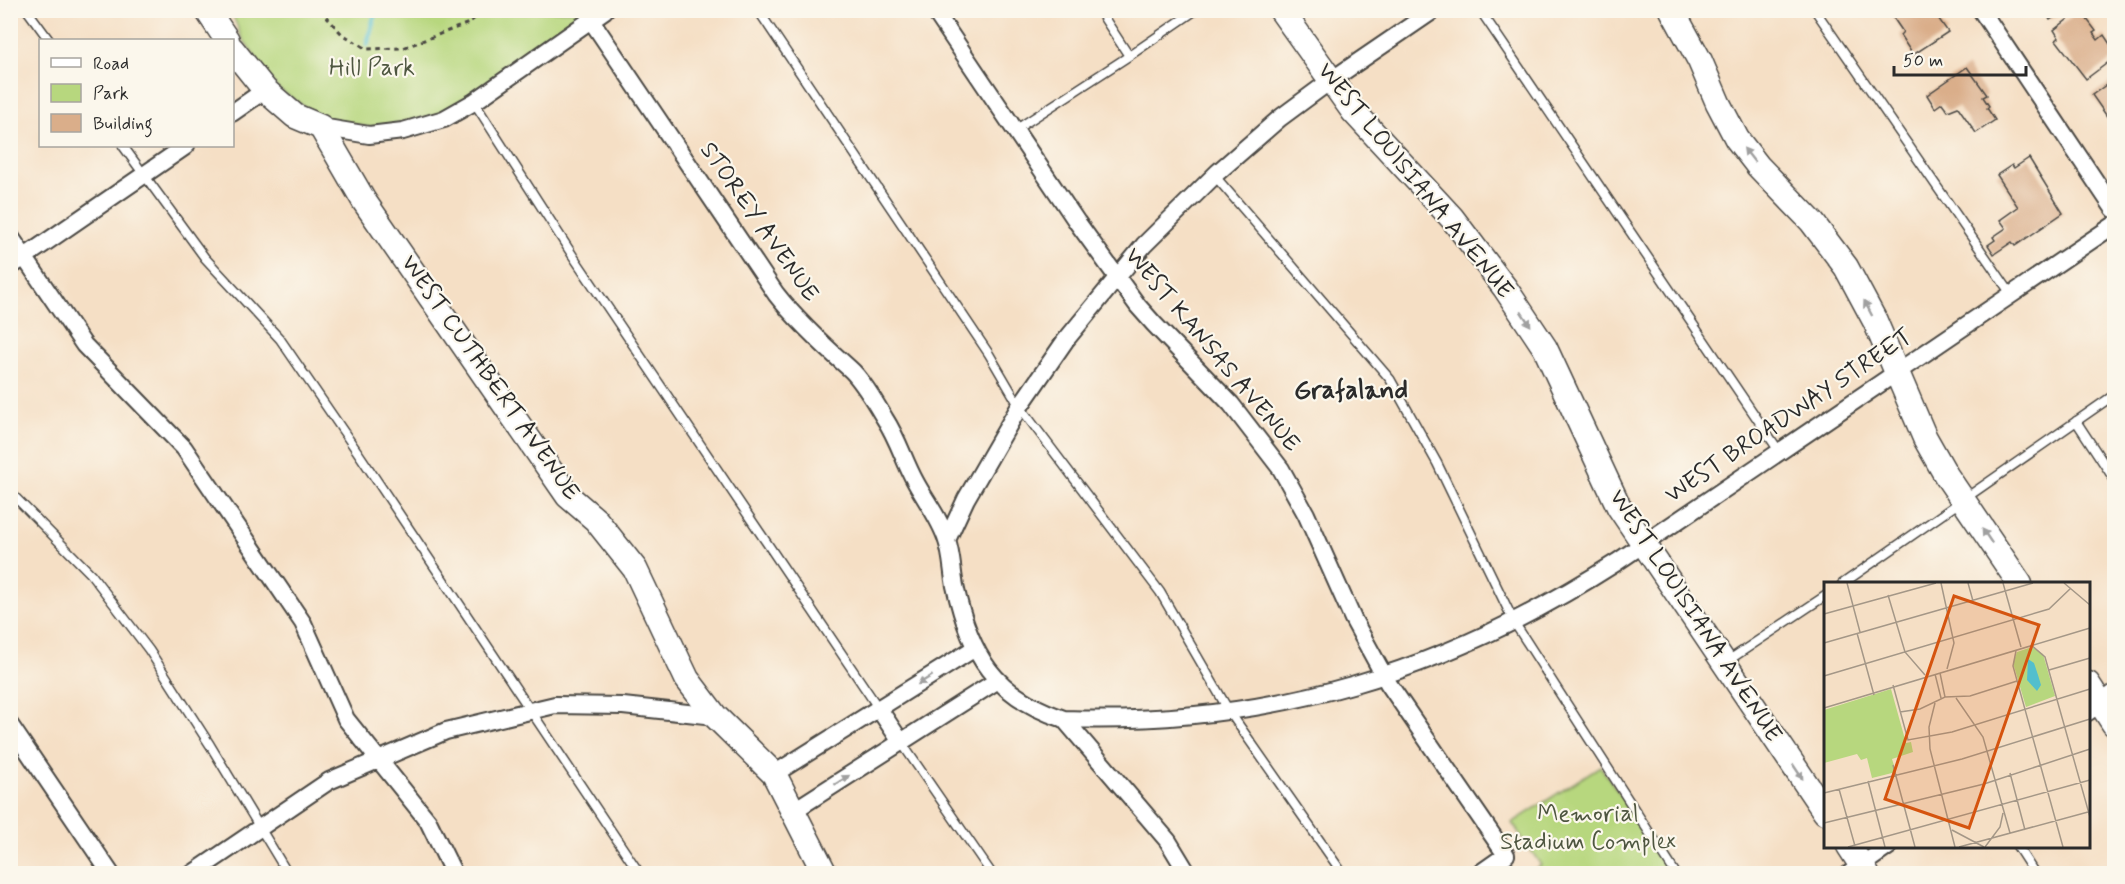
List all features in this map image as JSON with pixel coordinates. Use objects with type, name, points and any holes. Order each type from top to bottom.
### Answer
[{"type":"street","name":"WEST KANSAS AVENUE","points":[[934,10],[1117,277],[1154,324],[1231,404],[1281,469],[1306,514],[1353,619],[1383,675],[1506,855],[1479,873]]},
{"type":"street","name":"WEST LOUISIANA AVENUE","points":[[1281,10],[1330,81],[1374,136],[1452,218],[1506,288],[1545,348],[1619,507],[1824,811]]},
{"type":"street","points":[[947,540],[966,499],[1020,406],[1065,340],[1144,245],[1214,175],[1280,118],[1434,10]]},
{"type":"street","points":[[1672,10],[1700,61],[1737,139],[1758,166],[1812,222],[1846,267],[1875,321],[1925,438],[1963,501],[2019,582]]},
{"type":"street","points":[[1981,10],[2115,209]]},
{"type":"street","points":[[209,13],[226,39]]},
{"type":"street","points":[[234,51],[266,90],[295,116],[321,128],[369,135],[403,131],[444,119],[474,102],[598,15]]},
{"type":"street","name":"STOREY AVENUE","points":[[598,15],[776,294],[802,325],[848,367],[864,386],[900,444],[915,481],[947,540],[965,625],[975,648],[998,680],[1023,702],[1041,711],[1064,718]]},
{"type":"street","points":[[234,112],[266,90]]},
{"type":"street","name":"WEST CUTHBERT AVENUE","points":[[321,128],[364,201],[568,496],[596,520],[635,569],[687,680],[716,716],[774,774],[825,873]]},
{"type":"street","points":[[10,267],[185,147]]},
{"type":"street","name":"WEST BROADWAY STREET","points":[[1064,718],[1129,720],[1185,717],[1306,698],[1444,654],[1514,622],[1562,597],[1644,543],[2115,225]]},
{"type":"street","points":[[10,236],[84,345],[183,447],[303,623],[346,719],[428,821],[454,873]]},
{"type":"street","points":[[774,774],[975,648]]},
{"type":"street","points":[[793,811],[998,680]]},
{"type":"street","points":[[2097,698],[2115,724]]},
{"type":"street","points":[[192,873],[329,781],[446,731],[555,705],[623,706],[716,716]]},
{"type":"street","points":[[879,709],[901,742]]},
{"type":"street","points":[[1064,718],[1168,841],[1188,873]]},
{"type":"street","points":[[10,725],[111,873]]},
{"type":"street","points":[[1857,865],[1886,848]]},
{"type":"lane","points":[[27,10],[47,39]]},
{"type":"lane","points":[[758,10],[989,354],[1020,406],[1130,549],[1160,592],[1229,711],[1343,873]]},
{"type":"lane","points":[[1099,10],[1129,56]]},
{"type":"lane","points":[[1015,130],[1196,10]]},
{"type":"lane","points":[[1480,10],[1779,451]]},
{"type":"lane","points":[[1815,10],[2011,294]]},
{"type":"lane","points":[[474,102],[580,266],[879,709]]},
{"type":"lane","points":[[124,147],[205,258],[280,339],[640,873]]},
{"type":"lane","points":[[1214,175],[1390,379],[1437,463],[1514,622],[1676,873]]},
{"type":"lane","points":[[1845,582],[2115,395]]},
{"type":"lane","points":[[2076,422],[2115,479]]},
{"type":"lane","points":[[10,492],[92,574],[149,650],[288,873]]},
{"type":"lane","points":[[1724,664],[1824,597]]},
{"type":"lane","points":[[901,742],[992,873]]},
{"type":"lane","points":[[2018,848],[2036,873]]},
{"type":"path","points":[[320,10],[342,34],[367,49],[403,48],[469,22],[484,10]]},
{"type":"green space","name":"Hill Park","points":[[231,11],[597,11],[439,115],[372,128],[319,116],[278,89],[242,38]]},
{"type":"green space","name":"Memorial Stadium Complex","points":[[1600,766],[1676,873],[1529,873],[1541,865],[1512,823]]},
{"type":"building","points":[[1893,10],[1929,10],[1931,14],[1934,12],[1948,32],[1913,55],[1900,35],[1903,32],[1890,13]]},
{"type":"building","points":[[2044,10],[2065,10],[2050,20]]},
{"type":"building","points":[[2080,10],[2096,31],[2093,33],[2098,40],[2104,35],[2114,50],[2111,55],[2114,58],[2086,79],[2056,40],[2059,38],[2054,30]]},
{"type":"building","points":[[1967,67],[1987,95],[1983,97],[1995,120],[1976,133],[1958,107],[1948,111],[1942,103],[1935,108],[1927,95]]},
{"type":"building","points":[[2113,80],[2114,131],[2111,127],[2113,125],[2092,95]]},
{"type":"building","points":[[2029,158],[2063,213],[2015,246],[2012,242],[1994,254],[1988,245],[1995,240],[1993,237],[2006,228],[2000,220],[2018,207],[1997,175]]},
{"type":"waterway","points":[[367,45],[376,10]]},
{"type":"district","name":"Grafaland","points":[[1351,391]]}]
